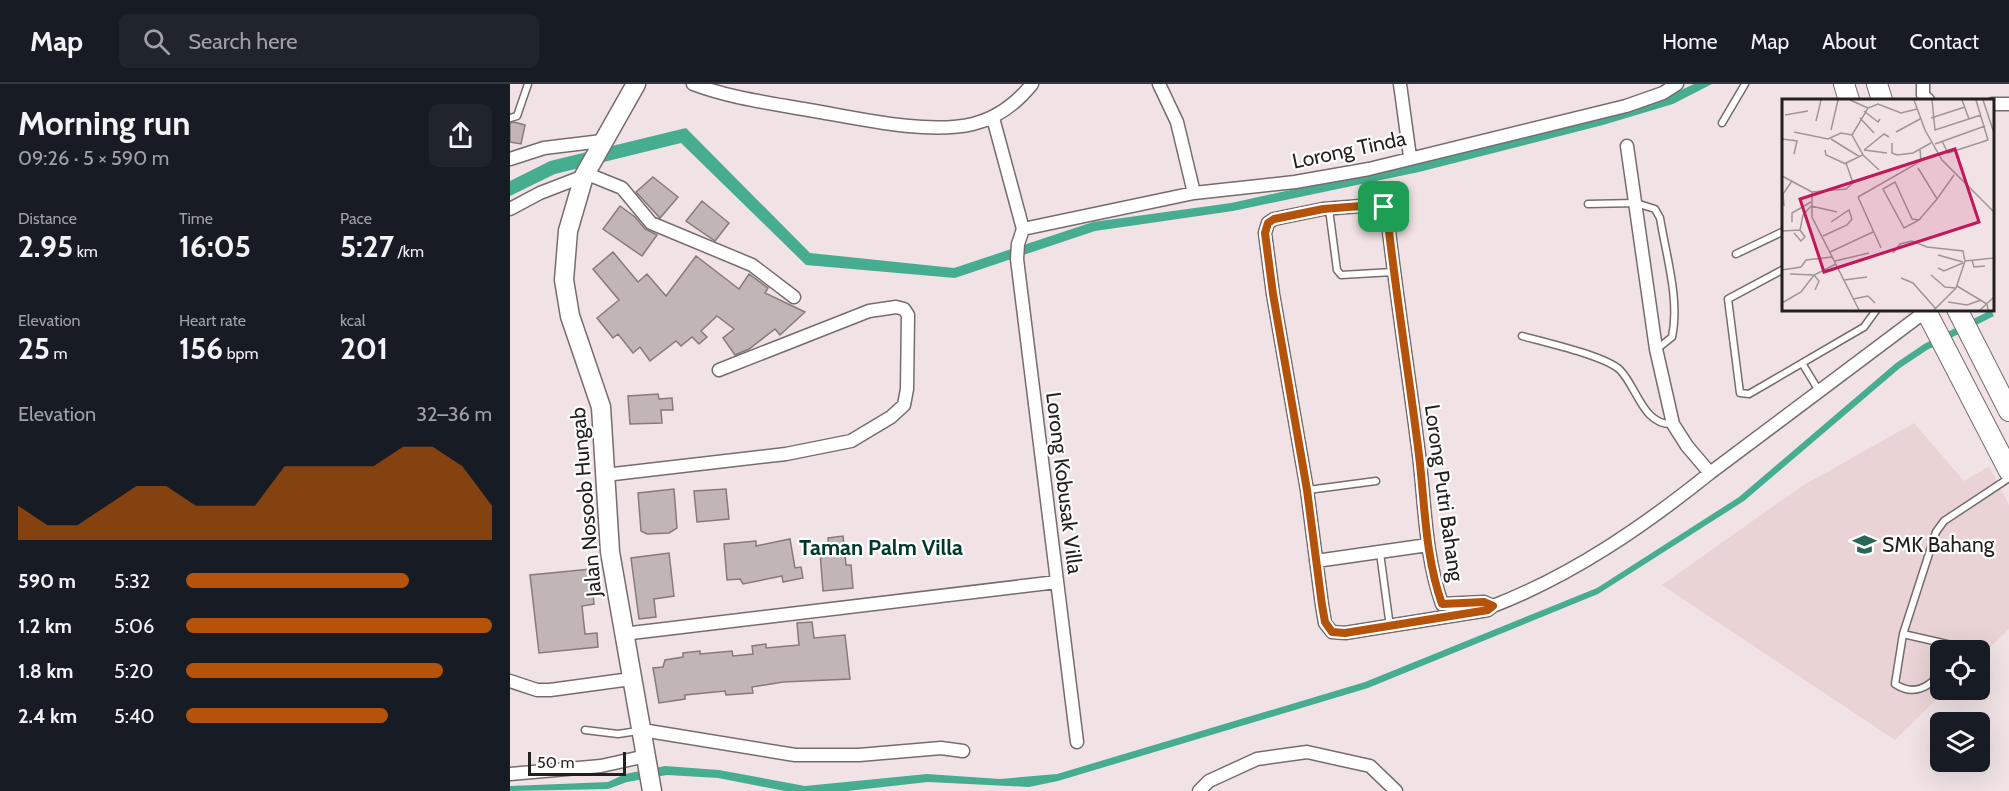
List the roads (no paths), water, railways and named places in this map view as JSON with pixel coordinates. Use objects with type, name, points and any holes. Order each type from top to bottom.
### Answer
[{"type":"main road","name":"Jalan Nosoob Hungab","points":[[636,84],[585,173],[568,231],[564,280],[573,325],[600,399],[610,552],[651,786]]},
{"type":"main road","points":[[1844,84],[1849,99]]},
{"type":"main road","points":[[1877,84],[1882,99]]},
{"type":"main road","points":[[1926,310],[2009,471]]},
{"type":"main road","points":[[1962,321],[2009,411]]},
{"type":"street","points":[[693,84],[865,119],[936,127],[972,124],[993,118],[1022,97],[1032,84]]},
{"type":"street","points":[[1159,84],[1177,122],[1194,193]]},
{"type":"street","points":[[1400,84],[1410,157]]},
{"type":"street","name":"Lorong Tinda","points":[[1023,229],[1194,193],[1295,182],[1369,169],[1410,157],[1626,106],[1663,93],[1677,84]]},
{"type":"street","points":[[1923,84],[1923,95],[1927,99]]},
{"type":"street","points":[[993,118],[1023,229]]},
{"type":"street","points":[[510,159],[544,148],[600,144]]},
{"type":"street","points":[[1627,146],[1656,349],[1673,424],[1687,446],[1710,473]]},
{"type":"street","points":[[510,209],[585,173],[622,188],[651,223],[752,265],[794,297]]},
{"type":"street","name":"Lorong Putri Bahang","points":[[1374,205],[1384,207],[1424,491],[1428,545],[1442,604],[1484,602],[1493,606],[1488,610],[1390,627],[1332,632],[1325,622],[1307,490],[1273,294],[1265,233],[1268,223],[1274,219],[1329,209],[1374,205]]},
{"type":"street","name":"Lorong Kobusak Villa","points":[[1023,229],[1018,244],[1017,259],[1077,742]]},
{"type":"street","points":[[605,475],[786,454],[851,441],[891,417],[904,405],[907,389],[908,315],[904,309],[896,307],[869,311],[719,370]]},
{"type":"street","points":[[1493,606],[1560,576],[1649,520],[1926,310]]},
{"type":"street","points":[[1316,561],[1428,545]]},
{"type":"street","points":[[623,634],[1057,582]]},
{"type":"street","points":[[1442,604],[1445,618]]},
{"type":"street","points":[[510,681],[531,689],[549,690],[631,679]]},
{"type":"street","points":[[642,730],[795,755],[859,755],[941,748],[963,751]]},
{"type":"street","points":[[1199,791],[1209,781],[1257,759],[1307,752],[1370,765],[1396,791]]},
{"type":"street","points":[[510,774],[646,760]]},
{"type":"lane","points":[[510,118],[517,116],[528,84]]},
{"type":"lane","points":[[1722,123],[1745,84]]},
{"type":"lane","points":[[1588,204],[1636,203],[1655,209],[1660,218],[1672,291],[1674,327],[1672,337],[1656,349]]},
{"type":"lane","points":[[1329,209],[1337,270],[1341,275],[1394,272]]},
{"type":"lane","points":[[1736,254],[1782,232]]},
{"type":"lane","points":[[1782,270],[1728,299],[1740,393],[1749,394],[1864,327],[1876,310]]},
{"type":"lane","points":[[1522,336],[1615,366],[1650,416],[1661,423],[1673,424]]},
{"type":"lane","points":[[1802,363],[1820,392]]},
{"type":"lane","points":[[1930,682],[1922,689],[1912,690],[1895,684],[1903,634],[1936,532],[1944,521],[2009,478]]},
{"type":"lane","points":[[1307,490],[1376,481]]},
{"type":"lane","points":[[1380,553],[1390,627]]},
{"type":"lane","points":[[1903,634],[1930,640]]},
{"type":"lane","points":[[585,730],[618,734],[642,730]]},
{"type":"place","name":"SMK Bahang","points":[[1864,545]]},
{"type":"district","name":"Taman Palm Villa","points":[[881,547]]}]
